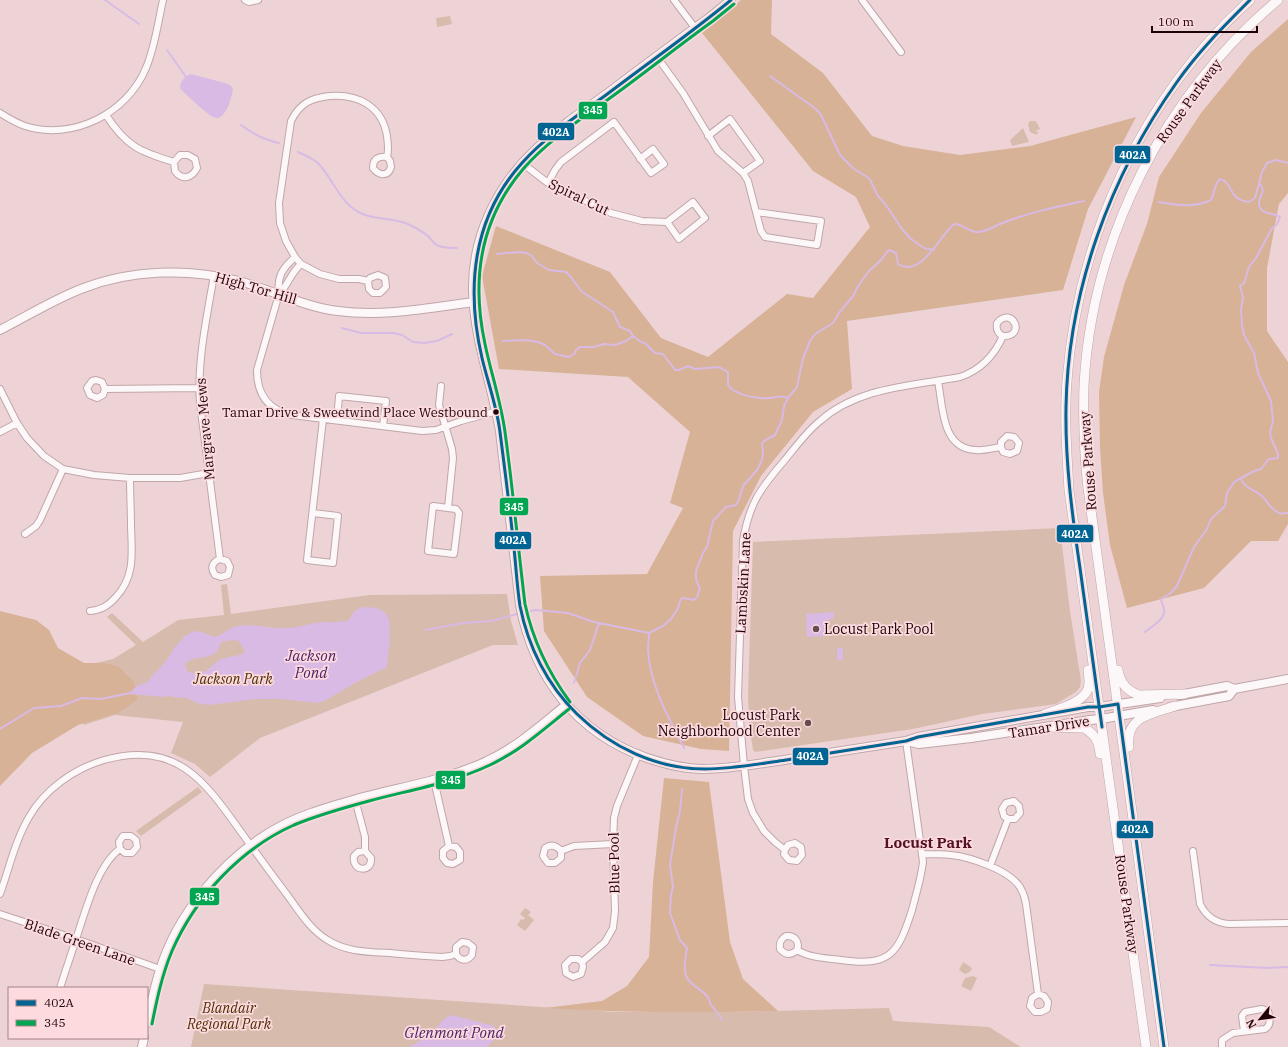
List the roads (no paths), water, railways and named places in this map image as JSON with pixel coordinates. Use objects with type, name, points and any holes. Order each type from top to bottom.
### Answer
[{"type":"main road","name":"Rouse Parkway","points":[[1146,1047],[1118,835],[1069,490],[1065,411],[1066,382],[1072,327],[1083,276],[1112,193],[1146,127],[1163,99],[1200,51],[1232,16],[1250,0]]},
{"type":"main road","name":"Rouse Parkway","points":[[1164,1047],[1084,452],[1084,385],[1095,306],[1108,256],[1129,200],[1143,170],[1178,111],[1199,82],[1249,25],[1278,0]]},
{"type":"main road","points":[[1098,561],[1111,619],[1121,682],[1129,691],[1140,695],[1185,694]]},
{"type":"main road","points":[[1045,714],[1079,700],[1088,690],[1090,682],[1083,624],[1085,597]]},
{"type":"main road","points":[[1139,863],[1138,816],[1128,738],[1133,726],[1141,717],[1175,706]]},
{"type":"main road","points":[[1048,727],[1084,728],[1097,740],[1106,789],[1118,835]]},
{"type":"street","points":[[0,113],[25,126],[58,130],[81,126],[106,115],[116,108],[133,90],[146,69],[163,0]]},
{"type":"street","points":[[244,0],[249,2],[258,0]]},
{"type":"street","points":[[674,0],[695,28]]},
{"type":"street","name":"Tamar Drive","points":[[731,0],[534,150],[510,177],[500,193],[480,237],[474,275],[474,302],[479,342],[497,411],[523,623],[531,648],[553,688],[566,705],[585,723],[620,747],[659,762],[678,767],[702,769],[744,766],[906,741],[918,737],[1088,707],[1099,707],[1185,694],[1226,686],[1234,689],[1288,679]]},
{"type":"street","points":[[862,0],[901,52]]},
{"type":"street","points":[[657,57],[683,93],[718,151],[743,173],[748,181],[756,212],[761,231],[765,237],[817,245],[821,221],[756,212]]},
{"type":"street","points":[[368,281],[364,279],[338,280],[330,278],[301,264],[295,257],[283,233],[279,215],[279,203],[288,133],[291,121],[306,102],[315,98],[340,95],[350,96],[365,102],[373,109],[383,124],[388,146],[387,158]]},
{"type":"street","points":[[106,115],[115,129],[129,143],[158,158],[174,162]]},
{"type":"street","points":[[708,136],[730,119],[760,161],[743,173]]},
{"type":"street","points":[[548,183],[561,162],[614,122],[640,159]]},
{"type":"street","name":"Spiral Cut","points":[[522,163],[548,183],[611,213],[642,220],[667,222]]},
{"type":"street","points":[[693,202],[705,218],[679,239],[667,222],[693,202]]},
{"type":"street","points":[[295,257],[286,265],[278,282],[279,294],[257,370],[260,392],[269,405],[282,413],[429,431],[497,411]]},
{"type":"street","points":[[279,294],[286,287],[294,271],[301,264]]},
{"type":"street","name":"High Tor Hill","points":[[0,330],[82,288],[123,277],[167,272],[214,275],[314,306],[337,311],[360,313],[404,311],[474,302]]},
{"type":"street","name":"Margrave Mews","points":[[214,275],[200,368],[199,388],[220,559]]},
{"type":"street","name":"Lambskin Lane","points":[[784,850],[764,831],[753,813],[748,799],[744,766],[738,697],[743,541],[745,527],[752,504],[765,483],[810,430],[836,409],[854,400],[878,392],[960,377],[976,370],[991,357],[1003,336]]},
{"type":"street","points":[[938,381],[945,423],[948,433],[953,440],[959,445],[971,450],[978,451],[1001,447]]},
{"type":"street","points":[[441,386],[439,405],[452,449],[453,458],[448,508]]},
{"type":"street","points":[[106,389],[199,388]]},
{"type":"street","points":[[0,389],[17,423],[27,438],[44,456],[64,469],[94,475],[130,478],[180,478],[209,473]]},
{"type":"street","points":[[336,420],[339,396],[386,401],[383,426]]},
{"type":"street","points":[[313,513],[338,516],[333,563],[307,560],[323,419]]},
{"type":"street","points":[[0,432],[17,423]]},
{"type":"street","points":[[25,534],[36,526],[40,520],[64,469]]},
{"type":"street","points":[[90,611],[98,610],[111,603],[129,579],[132,556],[130,478]]},
{"type":"street","points":[[433,506],[448,508],[456,509],[459,513],[454,554],[428,551],[433,506]]},
{"type":"street","name":"Tamar Drive","points":[[906,741],[919,744],[971,738],[1120,716],[1229,696],[1234,689]]},
{"type":"street","points":[[148,1020],[160,969],[175,934],[196,900],[223,869],[251,846],[271,832],[306,814],[355,799],[434,780],[469,769],[501,754],[532,733],[566,705]]},
{"type":"street","points":[[797,950],[810,956],[864,963],[881,959],[895,950],[904,934],[918,889],[922,871],[923,854],[906,741]]},
{"type":"street","points":[[0,894],[28,818],[42,799],[58,784],[78,770],[102,760],[135,754],[148,755],[161,757],[184,767],[208,787],[310,925],[334,944],[353,951],[364,952],[442,957],[456,954]]},
{"type":"street","name":"Blue Pool","points":[[582,962],[605,942],[613,928],[615,911],[613,824],[616,806],[638,755]]},
{"type":"street","points":[[434,780],[449,846]]},
{"type":"street","points":[[355,799],[365,837],[365,851]]},
{"type":"street","points":[[990,866],[1008,819]]},
{"type":"street","points":[[560,851],[574,846],[613,844]]},
{"type":"street","points":[[60,987],[90,897],[102,871],[114,854],[120,849]]},
{"type":"street","points":[[1193,851],[1200,904],[1213,919],[1222,924],[1288,923]]},
{"type":"street","points":[[923,854],[952,855],[990,866],[1005,873],[1019,885],[1024,893],[1026,904],[1038,994]]},
{"type":"street","name":"Blade Green Lane","points":[[0,914],[160,969]]},
{"type":"street","points":[[1222,1047],[1222,1040],[1232,1033],[1244,1031],[1268,1027],[1270,1023],[1268,1011],[1262,1009],[1244,1012],[1242,1016],[1244,1031]]},
{"type":"water","points":[[191,74],[225,83],[233,88],[227,109],[221,117],[215,118],[210,115],[181,90],[180,86],[183,80]]},
{"type":"water","name":"Jackson Pond","points":[[364,607],[377,608],[387,615],[389,620],[390,633],[387,667],[319,703],[281,699],[256,699],[209,705],[197,703],[187,698],[172,697],[170,695],[165,697],[128,694],[138,685],[146,683],[167,660],[174,648],[185,636],[194,631],[215,637],[231,628],[243,625],[289,628],[322,622],[342,622],[349,620],[355,611]],"holes":[[[234,640],[239,641],[245,651],[243,654],[220,659],[206,671],[198,673],[187,671],[185,664],[188,661],[211,655],[217,651],[221,642]]]},
{"type":"water","name":"Locust Park Pool","points":[[834,612],[834,618],[825,621],[826,636],[807,637],[806,614]]},
{"type":"water","points":[[837,648],[843,648],[843,660],[837,660]]},
{"type":"water","name":"Glenmont Pond","points":[[452,1015],[494,1026],[497,1036],[487,1047],[410,1047],[433,1032],[445,1018]]},
{"type":"waterway","points":[[105,0],[139,24]]},
{"type":"waterway","points":[[167,50],[186,77]]},
{"type":"waterway","points":[[770,76],[816,109],[821,115],[840,155],[854,169],[869,178],[878,196],[911,239],[924,248],[934,250]]},
{"type":"waterway","points":[[241,125],[259,136],[279,143]]},
{"type":"waterway","points":[[298,152],[317,162],[345,201],[357,211],[372,217],[402,222],[424,233],[439,246],[446,248],[457,248]]},
{"type":"waterway","points":[[1158,202],[1185,205],[1205,203],[1211,200],[1220,179],[1227,183],[1237,198],[1249,202],[1255,198],[1262,172],[1267,163],[1276,160],[1288,163]]},
{"type":"waterway","points":[[1145,632],[1163,616],[1164,608],[1161,599],[1171,593],[1177,586],[1194,547],[1207,529],[1211,519],[1225,506],[1227,493],[1234,482],[1254,471],[1261,469],[1269,459],[1278,458],[1270,432],[1273,421],[1271,401],[1258,373],[1254,353],[1244,335],[1242,326],[1241,309],[1243,298],[1240,286],[1244,283],[1249,267],[1256,258],[1280,217],[1264,212],[1260,208],[1259,201],[1263,189],[1259,183]]},
{"type":"waterway","points":[[525,612],[536,610],[568,613],[594,622],[649,633],[663,626],[671,619],[678,608],[681,599],[684,598],[694,600],[697,597],[700,589],[696,580],[696,571],[707,547],[713,521],[726,507],[736,505],[743,486],[757,470],[762,460],[762,444],[764,441],[775,435],[782,420],[784,406],[788,398],[797,387],[803,358],[810,341],[815,334],[833,323],[869,271],[889,250],[896,253],[898,264],[906,267],[914,266],[929,254],[954,224],[976,232],[982,232],[1031,213],[1084,201]]},
{"type":"waterway","points":[[497,254],[520,252],[527,253],[532,256],[537,263],[549,270],[566,272],[581,291],[613,312],[620,327],[630,331],[633,336],[645,343],[655,353],[663,354],[675,370],[688,366],[695,369],[719,367],[728,372],[728,385],[741,394],[759,398],[779,396],[788,398]]},
{"type":"waterway","points":[[342,328],[361,333],[393,333],[402,335],[413,342],[424,343],[437,341],[452,334]]},
{"type":"waterway","points":[[503,341],[526,340],[538,342],[545,345],[555,354],[569,357],[580,347],[594,347],[604,344],[615,345],[626,341],[633,336]]},
{"type":"waterway","points":[[1241,479],[1245,485],[1263,497],[1276,512],[1288,513]]},
{"type":"waterway","points":[[425,630],[464,623],[491,621],[521,613]]},
{"type":"waterway","points":[[574,683],[580,663],[590,650],[599,623]]},
{"type":"waterway","points":[[649,633],[648,649],[652,675],[661,700],[684,748]]},
{"type":"waterway","points":[[0,729],[34,708],[61,706],[82,698],[101,699],[130,693]]},
{"type":"waterway","points":[[682,789],[680,811],[670,865],[673,887],[670,913],[680,940],[687,948],[685,959],[687,978],[707,996],[711,1005],[722,1020]]},
{"type":"waterway","points":[[1210,965],[1267,968],[1288,967]]},
{"type":"place","name":"Tamar Drive & Sweetwind Place Westbound","points":[[496,412]]},
{"type":"place","name":"Locust Park Pool","points":[[816,629]]},
{"type":"place","name":"Locust Park Neighborhood Center","points":[[808,723]]},
{"type":"district","name":"Locust Park","points":[[928,842]]},
{"type":"park label","name":"Jackson Park","points":[[233,679]]},
{"type":"park label","name":"Blandair Regional Park","points":[[229,1016]]}]
